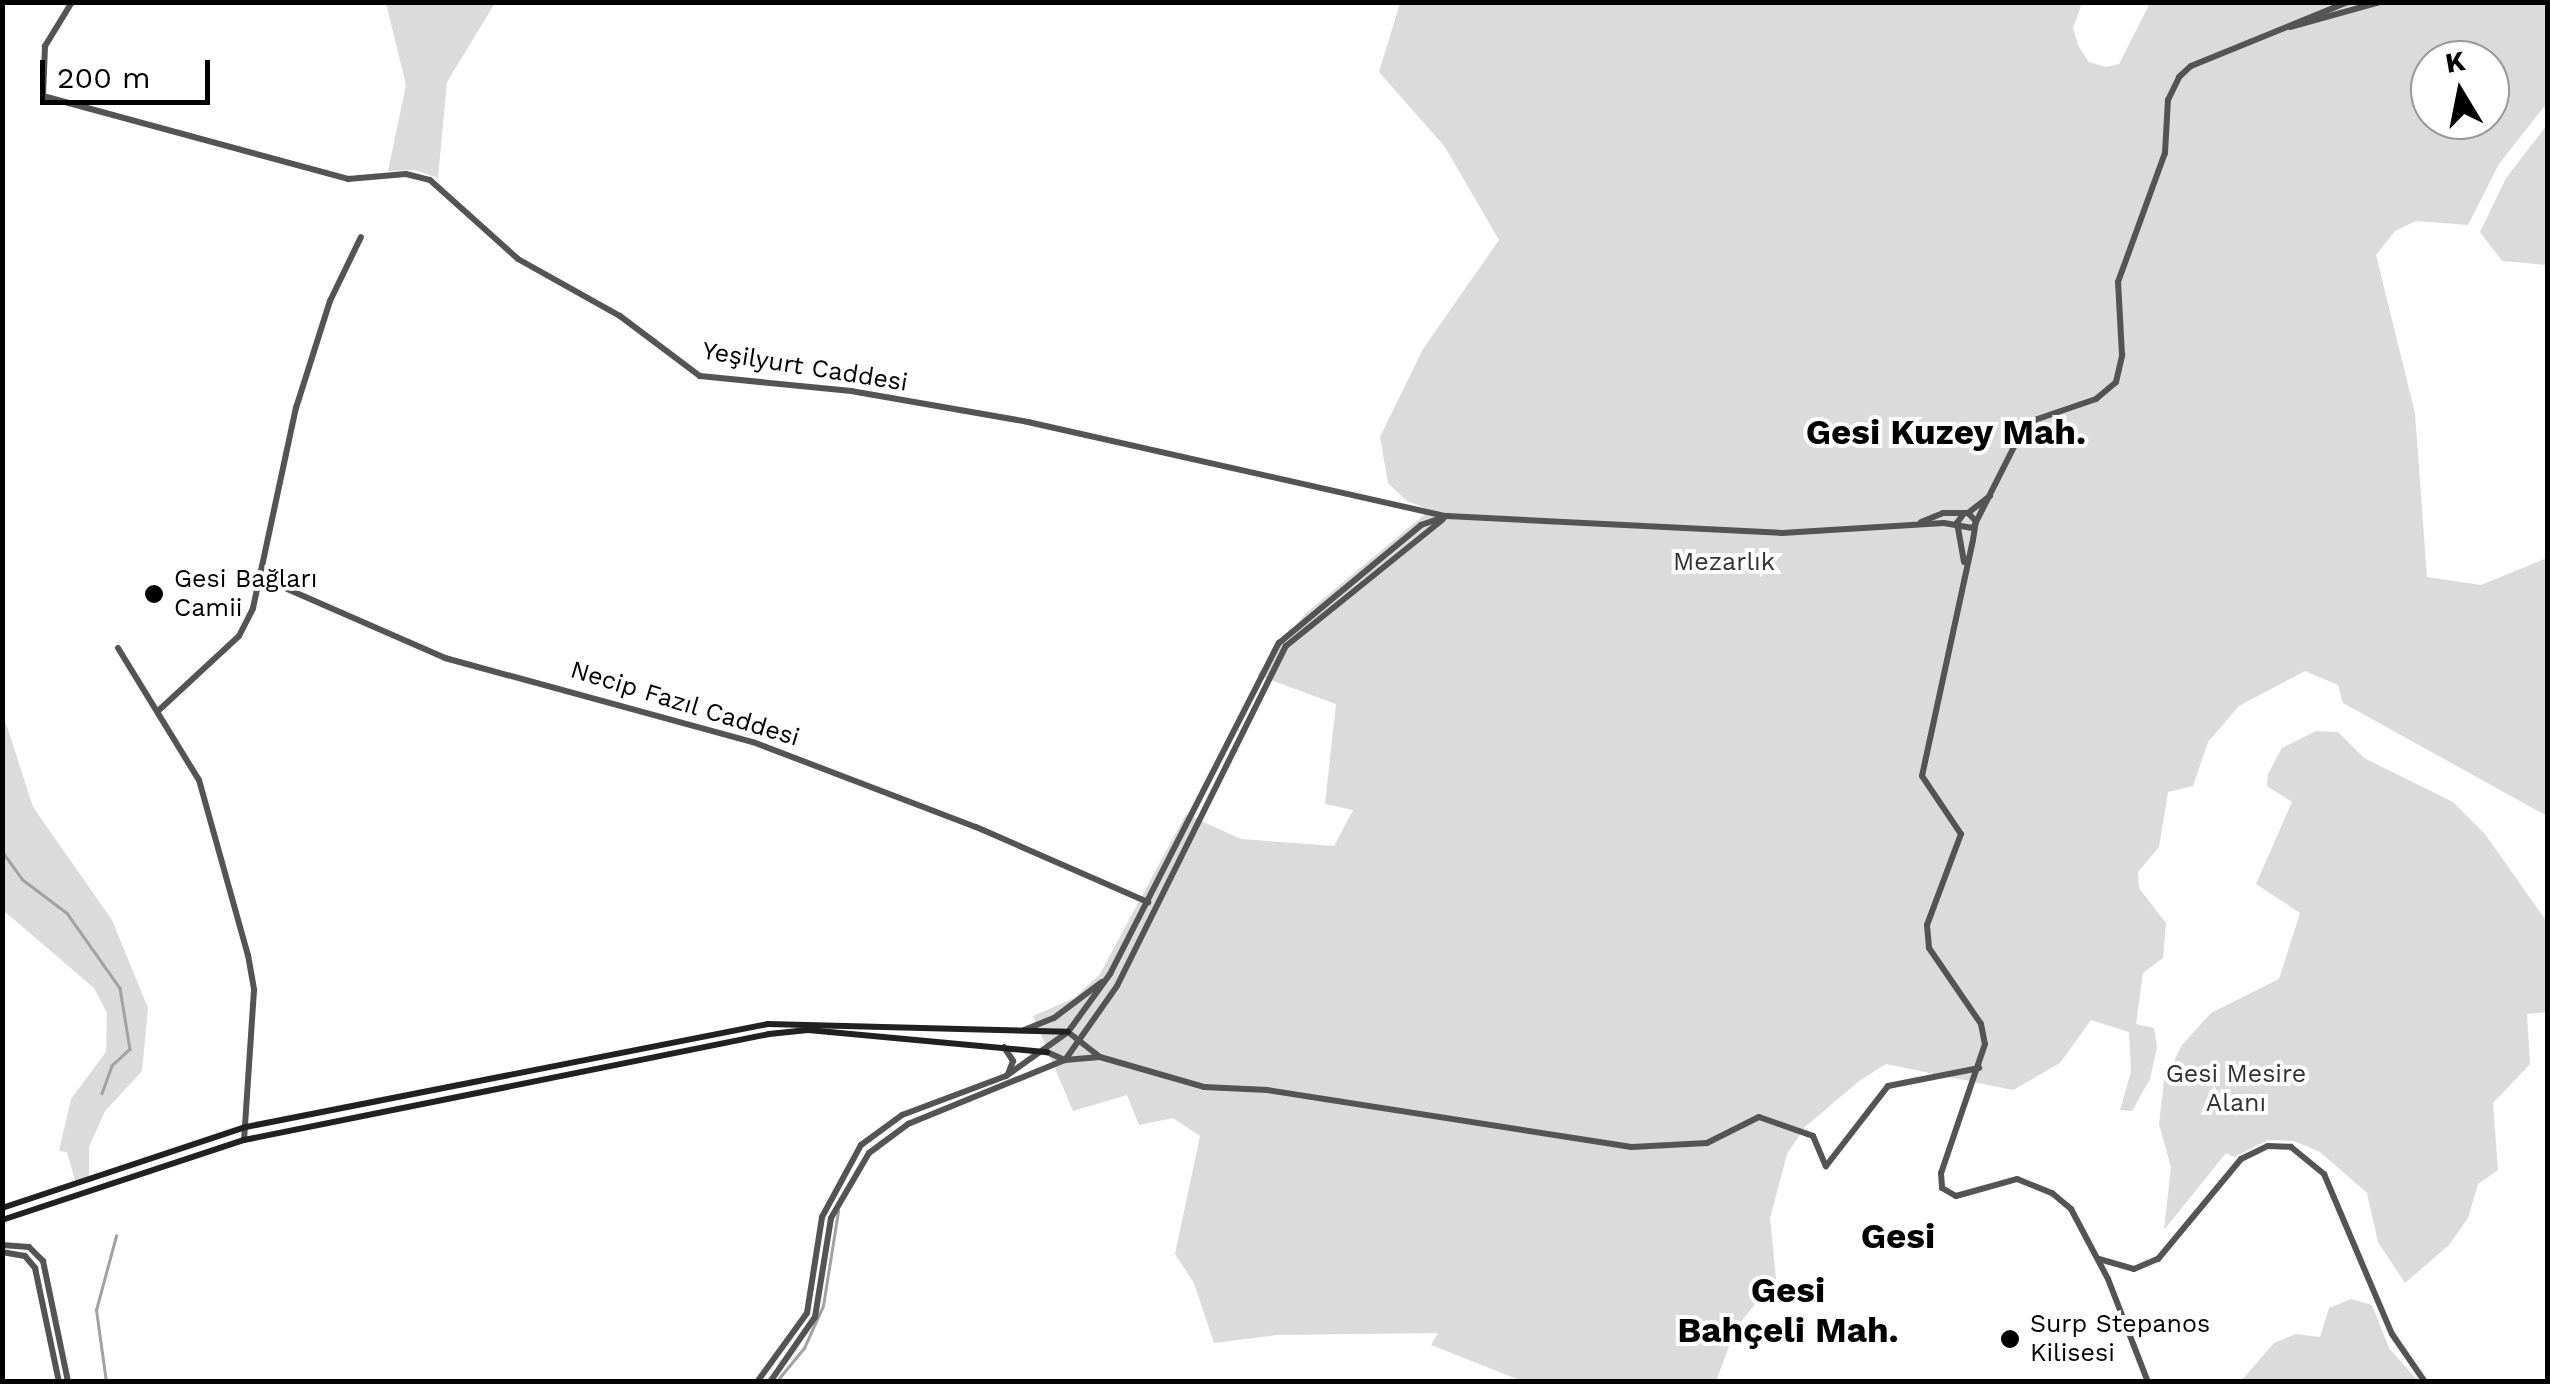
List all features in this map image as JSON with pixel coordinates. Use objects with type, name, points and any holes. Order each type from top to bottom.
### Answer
[{"type":"main road","points":[[2,1208],[246,1127],[789,1021],[1007,1033],[1068,1032]]},
{"type":"main road","points":[[2,1220],[244,1140],[769,1034],[808,1030],[1047,1052]]},
{"type":"street","name":"Yeşilyurt Caddesi","points":[[72,2],[45,46],[43,96],[348,179],[406,174],[430,180],[518,260],[620,316],[700,376],[836,389],[1028,422],[1447,516],[1782,533],[1910,527]]},
{"type":"street","points":[[2312,2],[2313,16]]},
{"type":"street","points":[[2148,1382],[2098,1258],[2070,1209],[2030,1182],[2003,1180],[1956,1196],[1942,1188],[1942,1173],[1979,1068],[1981,1024],[1928,948],[1927,926],[1961,834],[1922,776],[1937,729],[1940,679],[1976,524],[2026,424],[2096,400],[2116,382],[2122,355],[2118,282],[2165,153],[2168,100],[2179,78],[2279,29],[2348,2]]},
{"type":"street","points":[[2279,29],[2380,2]]},
{"type":"street","points":[[158,711],[239,636],[262,578],[296,408],[330,300],[361,238]]},
{"type":"street","points":[[1964,563],[1958,526],[1967,513],[1992,493]]},
{"type":"street","points":[[1910,527],[1943,513],[1967,513]]},
{"type":"street","points":[[1967,513],[1976,524]]},
{"type":"street","points":[[757,1382],[807,1313],[822,1216],[862,1145],[902,1114],[1006,1076],[1047,1052],[1068,1032],[1110,974],[1279,643],[1420,525],[1447,516]]},
{"type":"street","points":[[1065,1060],[1082,1042],[1117,986],[1286,646],[1447,516]]},
{"type":"street","points":[[1910,527],[1958,526],[1968,531],[1976,524]]},
{"type":"street","name":"Necip Fazıl Caddesi","points":[[262,578],[446,658],[754,742],[976,827],[1148,902]]},
{"type":"street","points":[[118,648],[199,780],[248,955],[254,990],[244,1140]]},
{"type":"street","points":[[1007,1033],[1054,1018],[1110,974]]},
{"type":"street","points":[[1068,1032],[1100,1057]]},
{"type":"street","points":[[998,1045],[1012,1055],[1006,1076]]},
{"type":"street","points":[[1047,1052],[1065,1060]]},
{"type":"street","points":[[770,1382],[815,1316],[835,1208],[869,1152],[908,1124],[1065,1060],[1100,1057],[1204,1087],[1268,1090],[1609,1145],[1706,1144],[1758,1117],[1813,1136],[1826,1166],[1888,1086],[1979,1068]]},
{"type":"street","points":[[2098,1258],[2120,1268],[2152,1263],[2240,1160],[2268,1146],[2291,1147],[2324,1174],[2392,1334],[2425,1382]]},
{"type":"street","points":[[2,1249],[28,1247],[43,1261],[68,1382]]},
{"type":"street","points":[[2,1249],[25,1256],[36,1268],[59,1382]]},
{"type":"green space","points":[[386,3],[495,3],[447,82],[438,178],[415,170],[388,171],[406,85]]},
{"type":"green space","name":"Mezarlık","points":[[1400,3],[2082,3],[2073,28],[2079,47],[2089,62],[2106,67],[2119,64],[2150,3],[2547,3],[2547,103],[2499,164],[2468,225],[2416,221],[2395,231],[2376,255],[2415,413],[2427,577],[2481,585],[2547,558],[2547,816],[2343,703],[2338,685],[2305,671],[2239,706],[2208,742],[2193,786],[2168,792],[2159,847],[2138,872],[2139,888],[2166,923],[2163,958],[2143,973],[2136,1024],[2154,1028],[2157,1047],[2150,1079],[2132,1111],[2120,1110],[2131,1072],[2129,1032],[2091,1020],[2060,1063],[2013,1090],[1886,1064],[1859,1081],[1805,1127],[1787,1154],[1770,1218],[1776,1278],[1736,1328],[1716,1381],[1522,1381],[1431,1345],[1438,1333],[1277,1335],[1214,1343],[1194,1283],[1175,1254],[1200,1136],[1173,1118],[1139,1125],[1127,1095],[1073,1111],[1033,1016],[1074,998],[1100,974],[1186,814],[1241,839],[1334,846],[1353,810],[1325,804],[1336,704],[1257,675],[1305,614],[1430,510],[1407,501],[1388,483],[1380,437],[1423,349],[1499,240],[1445,147],[1379,72]]},
{"type":"green space","points":[[2547,125],[2547,265],[2502,261],[2480,232],[2506,178]]},
{"type":"green space","points":[[2,711],[33,807],[112,920],[148,1008],[142,1071],[105,1111],[89,1147],[89,1178],[76,1184],[67,1152],[59,1151],[71,1099],[106,1052],[107,1013],[94,988],[3,910]]},
{"type":"green space","name":"Gesi Mesire Alanı","points":[[2316,731],[2338,732],[2364,758],[2453,802],[2485,834],[2547,922],[2547,1012],[2527,1014],[2530,1064],[2493,1103],[2498,1170],[2478,1184],[2468,1218],[2449,1245],[2405,1283],[2378,1242],[2367,1193],[2320,1152],[2294,1141],[2268,1140],[2234,1157],[2226,1153],[2164,1230],[2171,1167],[2159,1124],[2164,1081],[2182,1045],[2211,1013],[2279,979],[2300,913],[2256,884],[2292,802],[2267,786],[2268,774],[2282,748]]},
{"type":"green space","points":[[2351,1299],[2372,1305],[2389,1348],[2418,1381],[2241,1381],[2274,1343],[2296,1334],[2320,1337],[2329,1308]]},
{"type":"waterway","points":[[2,851],[22,879],[67,913],[120,988],[130,1049],[112,1066],[102,1093]]},
{"type":"waterway","points":[[776,1382],[804,1348],[823,1306],[838,1211]]},
{"type":"waterway","points":[[106,1382],[96,1310],[116,1236]]},
{"type":"place","name":"Gesi Bağları Camii","points":[[154,594]]},
{"type":"place","name":"Surp Stepanos Kilisesi","points":[[2010,1339]]},
{"type":"district","name":"Gesi Kuzey Mah.","points":[[1946,432]]},
{"type":"district","name":"Gesi","points":[[1898,1236]]},
{"type":"district","name":"Gesi Bahçeli Mah.","points":[[1788,1310]]}]
